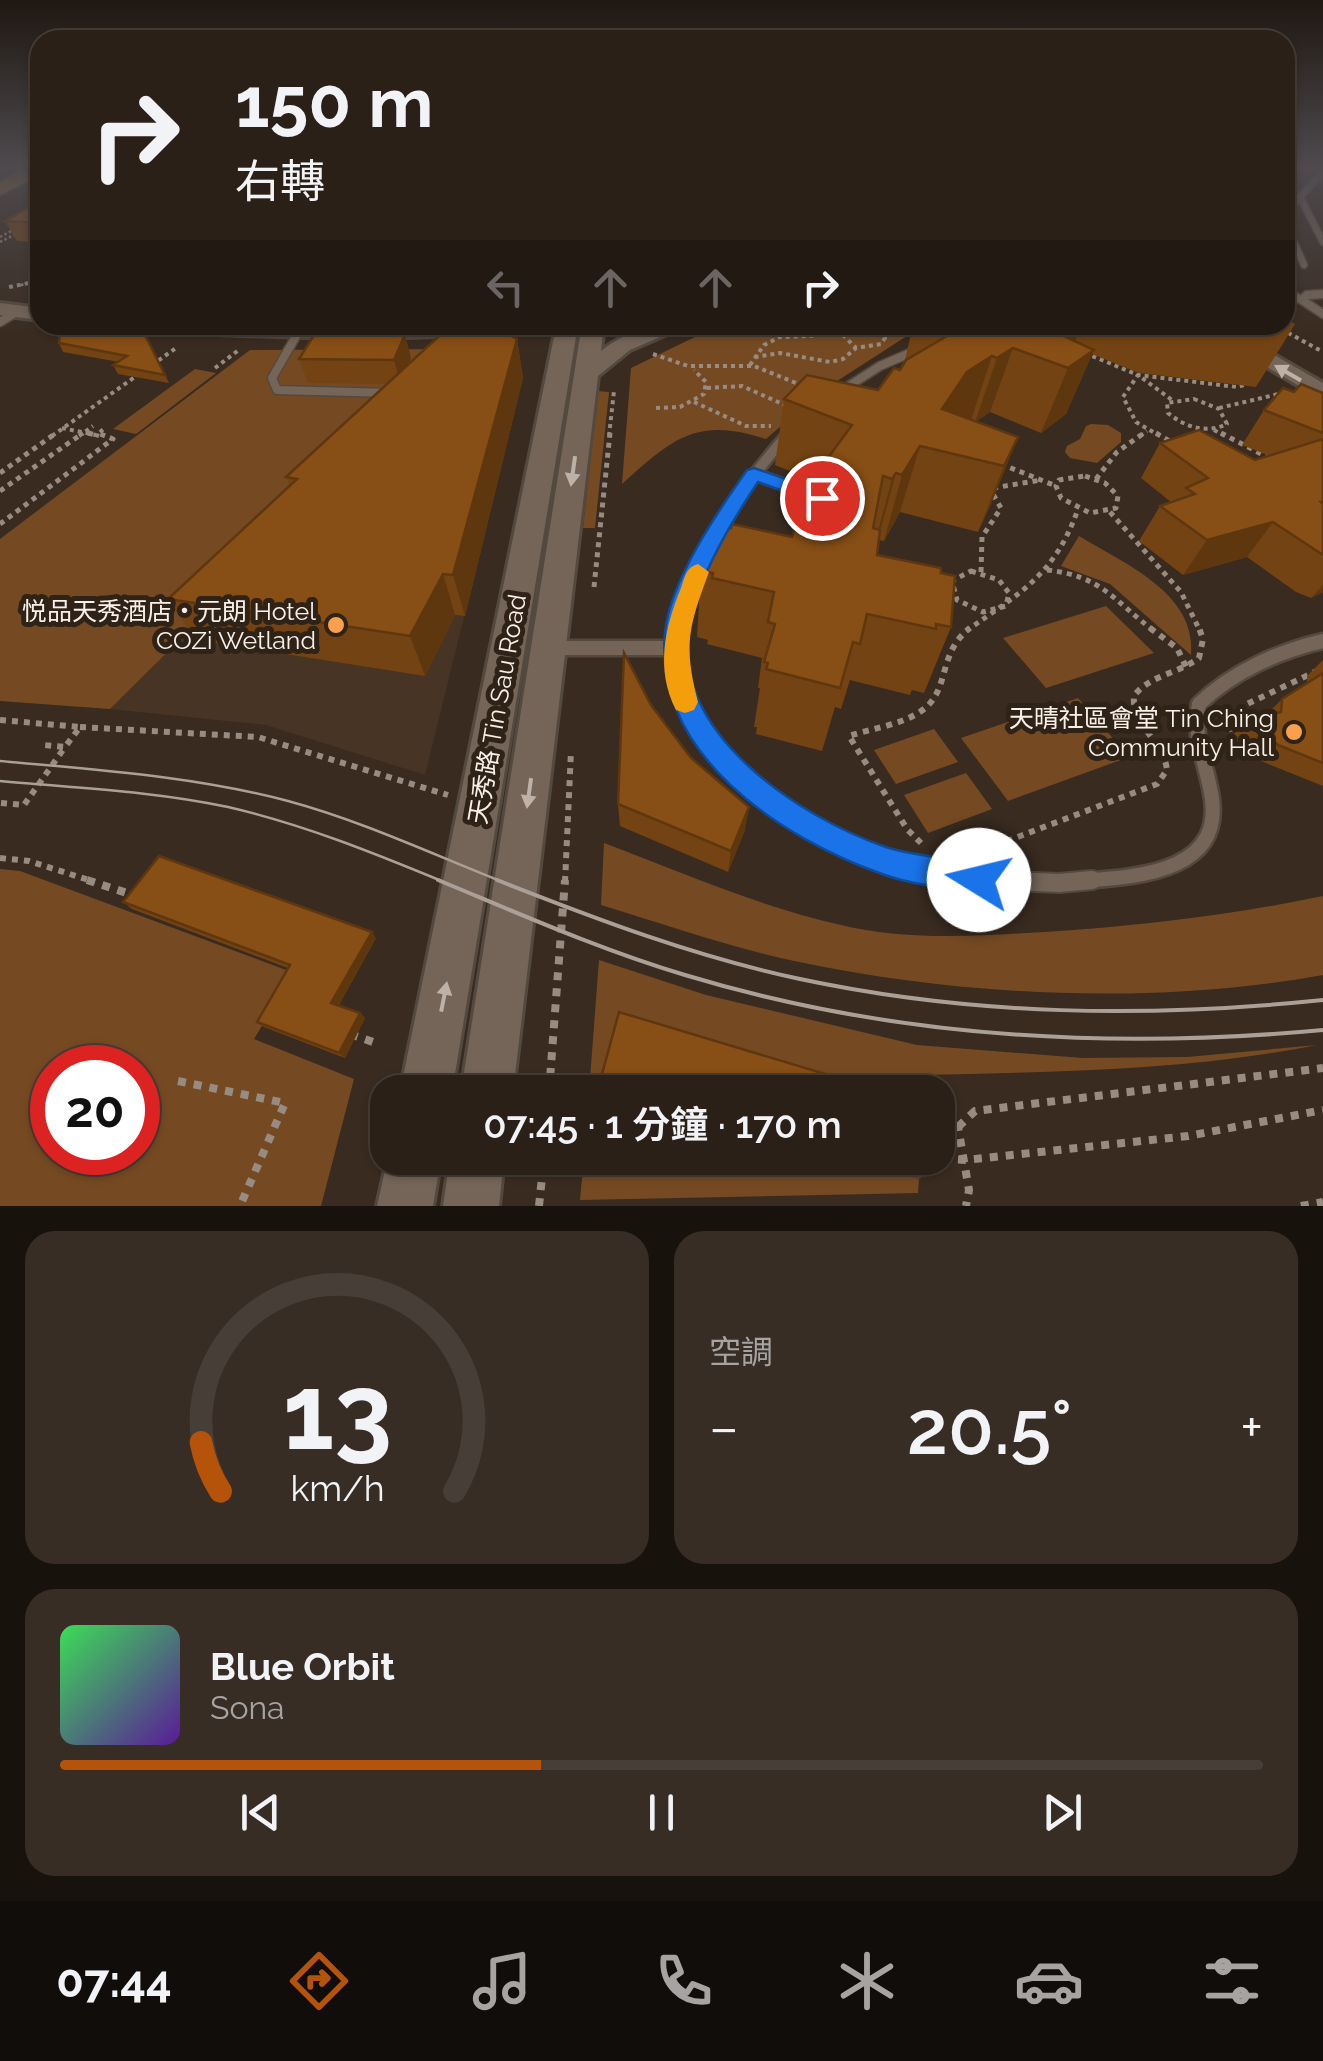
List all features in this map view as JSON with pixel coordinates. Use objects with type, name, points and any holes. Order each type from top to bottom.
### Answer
[{"type":"street","points":[[0,290],[30,296]]},
{"type":"street","points":[[500,335],[534,353],[544,373],[539,408],[544,448]]},
{"type":"street","name":"天秀路 Tin Sau Road","points":[[429,1075],[565,335]]},
{"type":"street","name":"天秀路 Tin Sau Road","points":[[488,1075],[548,648],[600,379],[594,335]]},
{"type":"street","points":[[600,379],[622,345],[650,335]]},
{"type":"street","points":[[1223,335],[1323,393]]},
{"type":"street","points":[[1263,335],[1323,369]]},
{"type":"street","points":[[405,1206],[411,1175]]},
{"type":"street","points":[[471,1206],[476,1175]]},
{"type":"lane","points":[[1295,245],[1304,265]]},
{"type":"lane","points":[[1302,300],[1308,295],[1323,294]]},
{"type":"lane","points":[[1295,297],[1323,314]]},
{"type":"lane","points":[[297,335],[272,378],[277,390],[392,393]]},
{"type":"lane","points":[[831,397],[880,366],[925,346]]},
{"type":"lane","points":[[798,425],[754,474],[728,511],[681,610],[675,648],[680,688],[687,709],[705,738],[729,765],[785,813],[850,848],[886,862],[979,880],[1072,883],[1168,869],[1188,859],[1203,844],[1214,808],[1213,790],[1194,734],[1200,704],[1224,684],[1305,645],[1323,641]]},
{"type":"lane","points":[[754,474],[822,498]]},
{"type":"lane","points":[[700,567],[716,570]]},
{"type":"lane","points":[[548,648],[675,648]]},
{"type":"path","points":[[0,240],[28,224]]},
{"type":"path","points":[[0,290],[30,283]]},
{"type":"path","points":[[750,365],[770,340],[818,335]]},
{"type":"path","points":[[844,335],[856,348]]},
{"type":"path","points":[[755,357],[780,352],[830,362],[842,359],[856,348],[880,344],[884,335]]},
{"type":"path","points":[[1292,335],[1323,352]]},
{"type":"path","points":[[0,473],[187,340]]},
{"type":"path","points":[[215,368],[240,349]]},
{"type":"path","points":[[1075,350],[1138,375],[1172,400],[1189,398],[1218,408],[1283,393]]},
{"type":"path","points":[[688,368],[703,376],[707,388]]},
{"type":"path","points":[[1138,375],[1238,387],[1248,384],[1246,378]]},
{"type":"path","points":[[1138,375],[1126,390],[1124,405],[1147,431],[1177,445]]},
{"type":"path","points":[[594,587],[600,379]]},
{"type":"path","points":[[694,402],[707,388],[750,388],[793,409],[783,417]]},
{"type":"path","points":[[1172,400],[1166,408],[1174,419],[1193,428],[1214,430],[1286,465]]},
{"type":"path","points":[[656,408],[694,402],[746,426],[773,426]]},
{"type":"path","points":[[1214,430],[1227,424],[1218,408]]},
{"type":"path","points":[[0,491],[93,426]]},
{"type":"path","points":[[0,524],[113,439],[62,428]]},
{"type":"path","points":[[96,435],[105,428]]},
{"type":"path","points":[[1096,479],[1117,452],[1147,431]]},
{"type":"path","points":[[1244,454],[1255,452]]},
{"type":"path","points":[[1065,477],[1096,479],[1118,496],[1116,508],[1110,512],[1078,510],[1061,498],[1056,486],[1065,477]]},
{"type":"path","points":[[990,489],[1041,480]]},
{"type":"path","points":[[981,483],[990,489],[1001,508],[982,537],[981,572]]},
{"type":"path","points":[[928,849],[907,829],[850,736],[922,711],[939,692],[950,647],[969,628],[1000,610],[1006,606],[1009,594],[999,580],[981,572],[956,576],[952,580],[952,594],[973,610],[1000,610],[1047,570],[1065,545],[1078,510]]},
{"type":"path","points":[[966,856],[1156,784],[1168,770],[1165,750],[1139,720],[1134,695],[1148,683],[1187,669],[1198,660],[1204,648],[1199,621],[1182,594],[1110,512]]},
{"type":"path","points":[[1047,570],[1079,574],[1107,586],[1147,626],[1178,648],[1187,669]]},
{"type":"path","points":[[1235,743],[1230,726],[1237,710],[1323,668]]},
{"type":"path","points":[[0,720],[258,737],[442,794],[480,801]]},
{"type":"path","points":[[1,803],[24,805],[80,726]]},
{"type":"path","points":[[550,1075],[564,906],[571,736]]},
{"type":"path","points":[[44,745],[66,747]]},
{"type":"path","points":[[0,858],[29,860],[140,898]]},
{"type":"path","points":[[335,1028],[373,1042]]},
{"type":"path","points":[[955,1126],[976,1111],[1323,1068]]},
{"type":"path","points":[[178,1081],[285,1103],[240,1206]]},
{"type":"path","points":[[955,1159],[1188,1136],[1323,1110]]},
{"type":"path","points":[[958,1126],[966,1160],[966,1206]]},
{"type":"path","points":[[539,1206],[542,1175]]},
{"type":"path","points":[[1301,1206],[1323,1202]]},
{"type":"shaded area","points":[[699,335],[908,335],[820,392],[766,439],[721,430],[686,436],[622,484],[631,368]]},
{"type":"shaded area","points":[[474,349],[523,378],[425,775],[266,725],[110,709]]},
{"type":"shaded area","points":[[474,349],[110,709],[0,701],[0,539],[250,350]]},
{"type":"shaded area","points":[[195,369],[216,373],[136,434],[113,429]]},
{"type":"shaded area","points":[[598,391],[609,392],[595,528],[583,528]]},
{"type":"shaded area","points":[[1091,424],[1108,425],[1121,433],[1121,442],[1097,463],[1070,458],[1065,452],[1067,446],[1080,439]]},
{"type":"shaded area","points":[[1079,536],[1135,569],[1170,597],[1190,633],[1191,655],[1110,584],[1061,566]]},
{"type":"shaded area","points":[[1106,606],[1154,653],[1046,688],[1003,638]]},
{"type":"shaded area","points":[[1078,698],[1129,757],[1008,801],[961,738]]},
{"type":"shaded area","points":[[934,729],[958,762],[896,784],[874,750]]},
{"type":"shaded area","points":[[966,773],[992,809],[928,833],[904,795]]},
{"type":"shaded area","points":[[604,843],[781,909],[866,930],[917,935],[993,935],[1115,927],[1323,896],[1323,975],[1194,991],[1061,993],[863,974],[749,950],[601,905]]},
{"type":"shaded area","points":[[0,869],[20,871],[294,973],[254,1039],[354,1079],[321,1206],[0,1206]]},
{"type":"shaded area","points":[[599,960],[706,995],[917,1045],[1083,1058],[1187,1057],[1317,1045],[1218,1060],[1070,1071],[590,1075]]},
{"type":"shaded area","points":[[582,1175],[906,1175],[919,1179],[918,1193],[580,1200]]},
{"type":"building","points":[[60,335],[145,335],[165,375],[113,365],[127,356],[59,343]]},
{"type":"building","points":[[314,335],[405,335],[394,360],[299,359]]},
{"type":"building","points":[[440,335],[510,335],[517,339],[453,575],[443,574],[410,636],[168,599],[297,479],[286,477]]},
{"type":"building","points":[[1061,335],[1094,350],[1068,368],[1013,348],[967,372],[942,409],[1018,437],[1004,466],[920,446],[902,475],[896,473],[892,479],[883,476],[873,528],[880,530],[877,555],[941,568],[941,573],[955,576],[951,627],[936,624],[936,629],[867,614],[860,644],[853,642],[840,688],[766,669],[768,663],[764,662],[775,624],[768,622],[774,592],[712,578],[713,573],[701,571],[719,526],[731,528],[732,524],[792,537],[800,513],[806,514],[818,488],[822,466],[852,425],[784,399],[807,375],[878,390],[894,368],[900,370],[906,360],[947,336]]},
{"type":"building","points":[[1301,384],[1323,393],[1323,433],[1264,410],[1283,388],[1294,392]]},
{"type":"building","points":[[1199,430],[1255,460],[1323,439],[1323,555],[1273,522],[1207,540],[1160,506],[1195,494],[1186,488],[1208,478],[1160,443]]},
{"type":"building","points":[[624,653],[651,705],[691,758],[749,807],[731,851],[618,804]]},
{"type":"building","name":"天晴社區會堂 Tin Ching Community Hall","points":[[1323,673],[1323,763],[1278,745],[1249,719],[1281,712],[1282,699]]},
{"type":"building","points":[[159,856],[372,932],[331,1003],[360,1013],[339,1053],[257,1022],[290,965],[123,902]]},
{"type":"building","points":[[619,1012],[828,1075],[606,1075],[602,1074]]},
{"type":"tram line","points":[[0,761],[145,775],[253,792],[343,818],[503,882]]},
{"type":"tram line","points":[[0,781],[143,794],[228,807],[310,831],[444,882]]},
{"type":"tram line","points":[[438,880],[654,965],[763,996],[842,1013],[1001,1034],[1081,1038],[1162,1039],[1323,1030]]},
{"type":"tram line","points":[[497,880],[685,948],[761,970],[865,991],[996,1007],[1061,1010],[1192,1010],[1323,1000]]},
{"type":"slow traffic","points":[[685,702],[676,668],[676,628],[698,572]]},
{"type":"place","name":"悦品天秀酒店‧元朗 Hotel COZi Wetland","points":[[336,625]]},
{"type":"place","name":"天晴社區會堂 Tin Ching Community Hall","points":[[1294,732]]},
{"type":"route","points":[[822,498],[754,474],[728,511],[688,592],[676,628],[676,668],[687,709],[705,738],[757,792],[816,832],[886,862],[979,880]]}]
